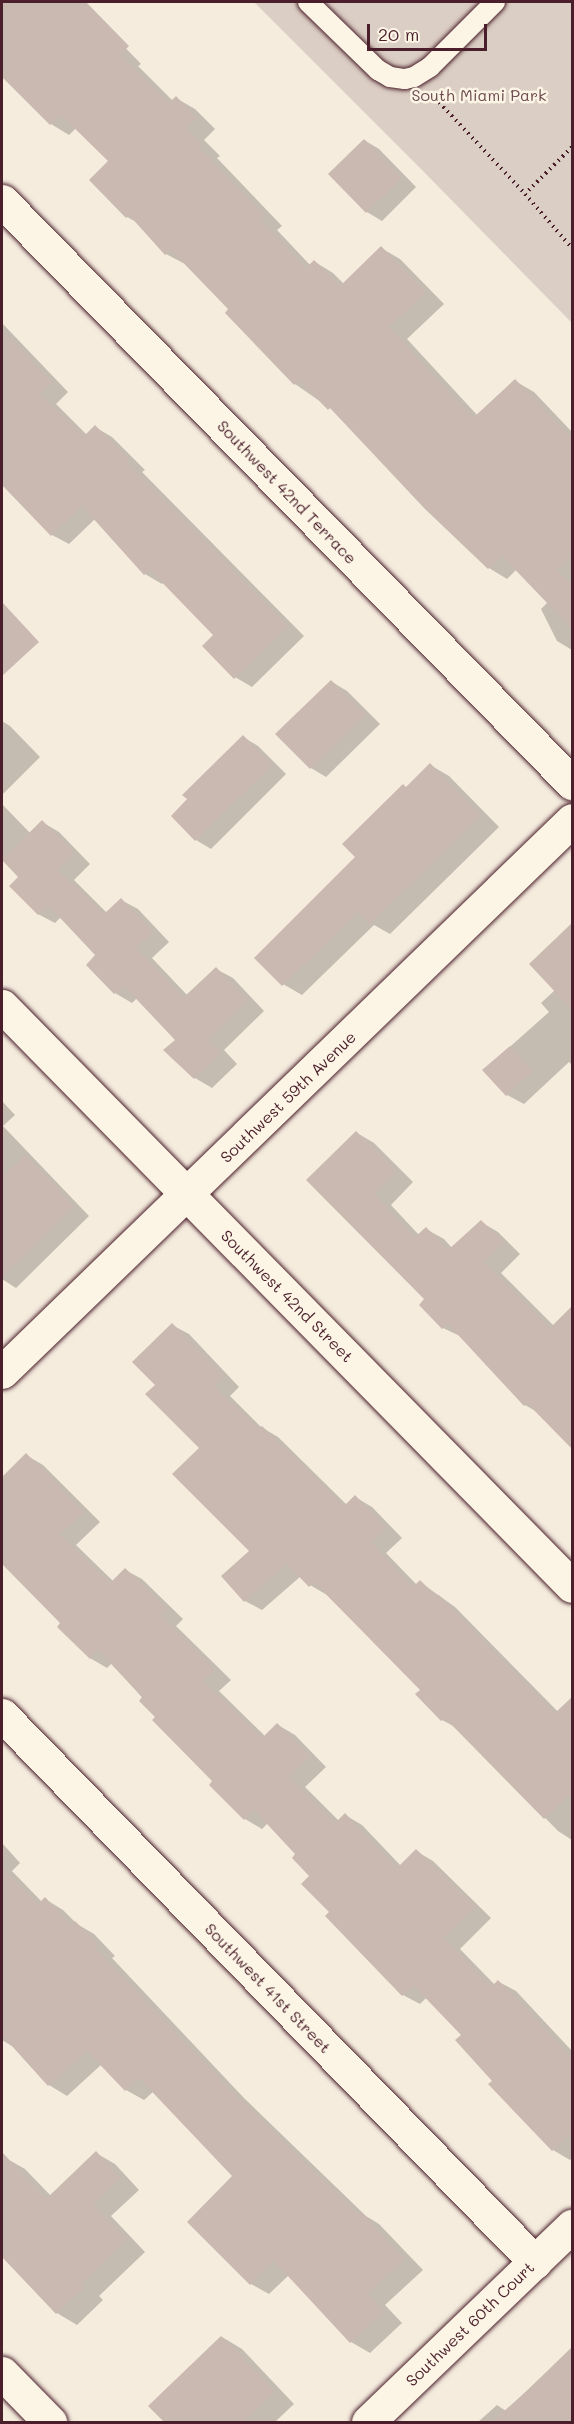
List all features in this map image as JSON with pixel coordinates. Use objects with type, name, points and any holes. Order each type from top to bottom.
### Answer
[{"type":"street","name":"Southwest 42nd Terrace","points":[[2,201],[573,783]]},
{"type":"street","name":"Southwest 59th Avenue","points":[[2,1372],[573,820]]},
{"type":"street","name":"Southwest 42nd Street","points":[[2,1006],[573,1586]]},
{"type":"street","name":"Southwest 41st Street","points":[[2,1715],[535,2262]]},
{"type":"street","name":"Southwest 60th Court","points":[[368,2422],[573,2226]]},
{"type":"street","points":[[2,2373],[50,2422]]},
{"type":"lane","points":[[308,2],[378,70],[390,77],[405,79],[414,77],[430,67],[495,2]]},
{"type":"path","points":[[437,100],[573,248]]},
{"type":"path","points":[[525,194],[573,147]]},
{"type":"green space","name":"South Miami Park","points":[[254,2],[572,2],[572,323],[423,171]]},
{"type":"building","points":[[2,2],[86,2],[129,46],[120,55],[169,103],[176,96],[197,118],[187,128],[202,144],[199,147],[264,215],[260,219],[306,268],[314,260],[340,286],[381,246],[426,292],[389,327],[473,418],[515,379],[573,439],[573,555],[557,570],[573,585],[573,630],[502,556],[488,569],[425,509],[330,408],[328,410],[299,380],[294,385],[225,313],[228,309],[171,250],[165,255],[129,215],[126,218],[89,180],[108,161],[61,115],[50,125],[2,77]]},
{"type":"building","points":[[364,139],[402,178],[366,213],[328,174]]},
{"type":"building","points":[[2,330],[52,382],[40,394],[84,436],[95,425],[129,460],[127,462],[288,626],[234,679],[202,646],[213,635],[150,570],[144,575],[82,506],[51,536],[2,485]]},
{"type":"building","points":[[2,602],[39,642],[2,676]]},
{"type":"building","points":[[331,680],[366,715],[310,769],[275,734]]},
{"type":"building","points":[[243,735],[272,765],[195,841],[171,816],[187,799],[182,795]]},
{"type":"building","points":[[430,763],[481,816],[370,924],[358,912],[282,986],[254,958],[355,857],[342,844],[403,784],[406,787]]},
{"type":"building","points":[[42,820],[74,853],[58,870],[104,914],[121,898],[153,932],[136,948],[184,997],[216,967],[248,1001],[208,1039],[221,1053],[194,1079],[163,1050],[175,1040],[124,986],[114,994],[86,965],[95,955],[48,905],[38,915],[9,886],[18,877],[2,860]]},
{"type":"building","points":[[573,922],[573,1011],[529,964]]},
{"type":"building","points":[[510,1046],[533,1071],[506,1096],[482,1070]]},
{"type":"building","points":[[356,1131],[396,1171],[374,1194],[415,1237],[426,1227],[448,1250],[481,1220],[504,1243],[484,1262],[550,1328],[573,1305],[573,1450],[527,1403],[524,1406],[448,1324],[442,1329],[419,1305],[424,1299],[306,1180]]},
{"type":"building","points":[[25,1155],[74,1206],[2,1277],[2,1177]]},
{"type":"building","points":[[172,1323],[224,1377],[214,1386],[258,1429],[262,1426],[344,1506],[355,1495],[386,1527],[371,1542],[413,1587],[420,1580],[437,1597],[439,1595],[555,1713],[573,1696],[573,1792],[544,1819],[445,1718],[441,1721],[415,1694],[420,1690],[314,1582],[309,1587],[287,1564],[244,1602],[221,1576],[249,1551],[172,1474],[199,1448],[145,1394],[155,1385],[132,1362]]},
{"type":"building","points":[[26,1453],[84,1512],[60,1535],[110,1583],[125,1568],[167,1609],[160,1615],[215,1670],[203,1680],[262,1738],[277,1723],[310,1756],[289,1776],[335,1823],[345,1813],[397,1868],[416,1849],[476,1907],[444,1938],[491,1987],[498,1980],[573,2058],[573,2132],[552,2151],[488,2084],[492,2081],[455,2040],[461,2035],[413,1985],[402,1996],[325,1916],[329,1912],[301,1884],[309,1876],[292,1858],[295,1854],[254,1810],[244,1820],[209,1785],[212,1781],[152,1720],[155,1717],[139,1701],[142,1697],[98,1650],[90,1659],[57,1627],[60,1623],[2,1564],[2,1477]]},
{"type":"building","points":[[2,1867],[38,1904],[45,1897],[71,1925],[75,1921],[98,1944],[95,1947],[226,2086],[358,2214],[361,2212],[405,2259],[368,2294],[384,2312],[350,2343],[274,2261],[250,2285],[187,2222],[232,2176],[139,2078],[125,2091],[87,2051],[48,2086],[2,2035]]},
{"type":"building","points":[[96,2151],[120,2178],[93,2205],[127,2240],[81,2284],[84,2288],[56,2314],[2,2257],[2,2152],[46,2199]]},
{"type":"building","points":[[221,2336],[275,2391],[243,2422],[164,2422],[148,2406]]},
{"type":"building","points":[[573,2347],[573,2422],[492,2422],[531,2387]]}]
